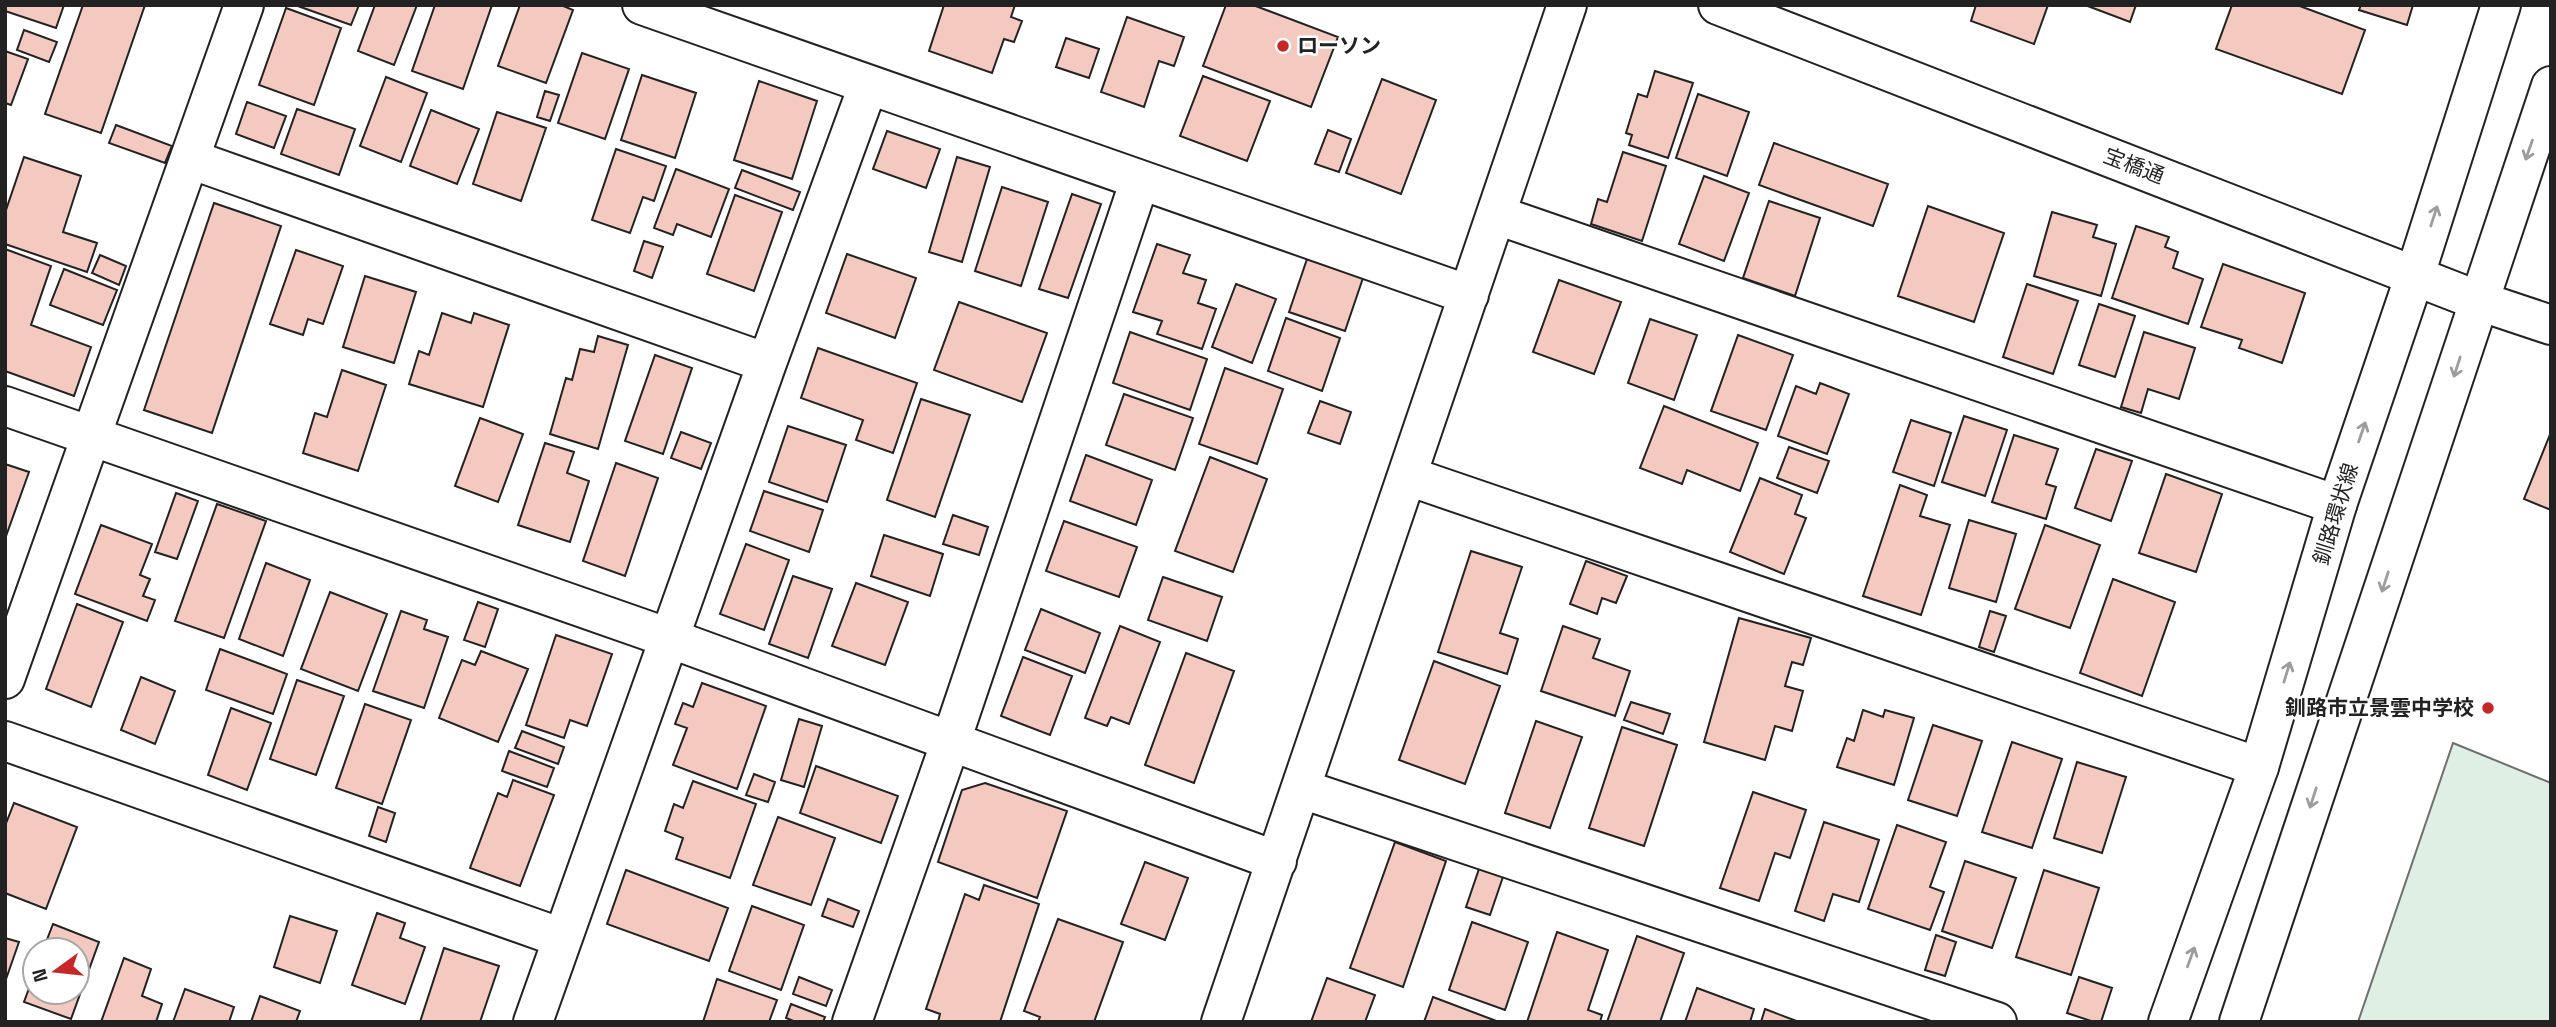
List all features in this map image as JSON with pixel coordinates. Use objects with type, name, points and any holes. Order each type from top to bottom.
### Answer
[{"type":"street","points":[[5,679],[244,5]]},
{"type":"street","points":[[642,5],[1469,295]]},
{"type":"street","points":[[1221,1022],[1567,5]]},
{"type":"street","name":"宝橋通","points":[[1718,5],[2479,301],[2551,325]]},
{"type":"street","name":"釧路環状線","points":[[2168,1022],[2259,767],[2337,505],[2415,275],[2501,5]]},
{"type":"street","points":[[533,1022],[766,363],[868,86]]},
{"type":"street","points":[[2239,1022],[2551,86]]},
{"type":"street","points":[[190,159],[766,363]]},
{"type":"street","points":[[852,1022],[951,741],[1140,180]]},
{"type":"street","points":[[1497,215],[2337,505]]},
{"type":"street","points":[[5,405],[669,638],[1277,861]]},
{"type":"street","points":[[1408,476],[2259,767]]},
{"type":"street","points":[[5,741],[562,938]]},
{"type":"street","points":[[1302,789],[1997,1022]]},
{"type":"green space","points":[[2453,743],[2551,783],[2551,1022],[2358,1022]]},
{"type":"building","points":[[5,5],[64,5],[56,28],[5,11]]},
{"type":"building","points":[[83,5],[145,5],[101,133],[45,114]]},
{"type":"building","points":[[295,5],[359,5],[351,25]]},
{"type":"building","points":[[375,5],[417,5],[394,65],[358,51]]},
{"type":"building","points":[[435,5],[492,5],[463,89],[412,71]]},
{"type":"building","points":[[520,5],[561,5],[573,10],[546,83],[498,66]]},
{"type":"building","points":[[944,5],[1015,5],[1011,17],[1022,21],[1014,42],[1004,39],[992,73],[929,51]]},
{"type":"building","points":[[1226,5],[1253,5],[1338,37],[1311,107],[1203,66]]},
{"type":"building","points":[[1976,5],[2048,5],[2034,44],[1971,21]]},
{"type":"building","points":[[2085,5],[2136,5],[2130,22]]},
{"type":"building","points":[[2232,5],[2297,5],[2365,30],[2342,94],[2216,49]]},
{"type":"building","points":[[2361,5],[2413,5],[2407,25],[2359,10]]},
{"type":"building","points":[[286,8],[341,28],[314,105],[259,85]]},
{"type":"building","points":[[1127,17],[1184,37],[1174,66],[1159,61],[1144,107],[1101,92]]},
{"type":"building","points":[[24,30],[57,42],[49,62],[17,50]]},
{"type":"building","points":[[1066,38],[1099,49],[1089,78],[1056,67]]},
{"type":"building","points":[[5,51],[28,59],[11,105],[5,103]]},
{"type":"building","points":[[582,53],[629,69],[605,139],[558,123]]},
{"type":"building","points":[[1655,71],[1693,83],[1668,158],[1629,145],[1632,135],[1626,133],[1638,94],[1647,97]]},
{"type":"building","points":[[642,75],[696,93],[675,158],[621,140]]},
{"type":"building","points":[[1203,76],[1270,101],[1247,161],[1180,136]]},
{"type":"building","points":[[386,77],[427,93],[401,162],[360,146]]},
{"type":"building","points":[[1382,79],[1436,100],[1401,194],[1346,173]]},
{"type":"building","points":[[759,81],[817,101],[792,179],[734,160]]},
{"type":"building","points":[[545,91],[559,95],[550,121],[537,117]]},
{"type":"building","points":[[1698,94],[1749,112],[1727,176],[1676,158]]},
{"type":"building","points":[[247,102],[286,116],[274,148],[236,134]]},
{"type":"building","points":[[297,109],[355,129],[339,175],[281,154]]},
{"type":"building","points":[[431,110],[479,129],[457,184],[410,166]]},
{"type":"building","points":[[497,112],[546,128],[521,201],[473,184]]},
{"type":"building","points":[[116,125],[172,146],[165,163],[109,143]]},
{"type":"building","points":[[1328,130],[1351,139],[1339,172],[1315,164]]},
{"type":"building","points":[[887,131],[940,149],[926,188],[873,169]]},
{"type":"building","points":[[1774,143],[1888,184],[1873,226],[1759,185]]},
{"type":"building","points":[[616,149],[666,166],[654,201],[643,197],[630,233],[592,220]]},
{"type":"building","points":[[1623,152],[1666,166],[1642,241],[1591,224],[1598,199],[1607,202]]},
{"type":"building","points":[[24,157],[81,176],[63,232],[97,243],[87,272],[5,244],[5,213]]},
{"type":"building","points":[[957,157],[990,167],[962,262],[929,252]]},
{"type":"building","points":[[676,169],[729,189],[711,237],[677,224],[673,235],[654,228]]},
{"type":"building","points":[[742,170],[800,192],[793,210],[735,188]]},
{"type":"building","points":[[1704,176],[1749,193],[1724,261],[1679,244]]},
{"type":"building","points":[[1002,187],[1048,202],[1021,286],[975,271]]},
{"type":"building","points":[[1072,194],[1101,204],[1068,298],[1039,289]]},
{"type":"building","points":[[735,195],[782,212],[754,291],[707,274]]},
{"type":"building","points":[[1769,201],[1820,218],[1795,296],[1743,278]]},
{"type":"building","points":[[214,203],[281,226],[212,433],[144,410]]},
{"type":"building","points":[[1928,206],[2004,233],[1974,322],[1898,296]]},
{"type":"building","points":[[2052,212],[2097,225],[2093,237],[2116,244],[2101,296],[2034,276]]},
{"type":"building","points":[[2136,226],[2169,237],[2165,247],[2178,252],[2173,268],[2203,279],[2188,324],[2112,298]]},
{"type":"building","points":[[644,241],[663,247],[652,278],[634,271]]},
{"type":"building","points":[[1157,244],[1190,255],[1183,273],[1206,280],[1198,303],[1216,309],[1202,349],[1157,334],[1162,321],[1133,312]]},
{"type":"building","points":[[5,249],[51,266],[31,325],[91,347],[74,396],[5,371]]},
{"type":"building","points":[[296,250],[343,266],[323,324],[308,319],[303,335],[270,324]]},
{"type":"building","points":[[847,254],[916,278],[895,338],[826,313]]},
{"type":"building","points":[[100,255],[126,266],[119,285],[92,273]]},
{"type":"building","points":[[1307,259],[1363,278],[1345,331],[1289,312]]},
{"type":"building","points":[[2223,264],[2305,293],[2282,363],[2239,348],[2242,340],[2201,327]]},
{"type":"building","points":[[64,269],[117,290],[103,325],[50,305]]},
{"type":"building","points":[[365,276],[416,292],[394,363],[343,347]]},
{"type":"building","points":[[1559,280],[1621,302],[1594,374],[1533,352]]},
{"type":"building","points":[[1236,284],[1276,299],[1252,363],[1212,347]]},
{"type":"building","points":[[2027,284],[2078,301],[2053,374],[2003,357]]},
{"type":"building","points":[[959,302],[1047,333],[1022,402],[934,370]]},
{"type":"building","points":[[2099,304],[2135,316],[2115,377],[2079,365]]},
{"type":"building","points":[[442,313],[471,323],[474,313],[509,325],[483,407],[409,384],[419,351],[429,355]]},
{"type":"building","points":[[1286,318],[1340,338],[1322,391],[1268,371]]},
{"type":"building","points":[[1650,319],[1697,335],[1674,400],[1628,383]]},
{"type":"building","points":[[1130,332],[1207,359],[1190,410],[1113,383]]},
{"type":"building","points":[[2144,332],[2195,348],[2179,399],[2148,389],[2141,413],[2121,407]]},
{"type":"building","points":[[1738,335],[1793,355],[1766,430],[1711,411]]},
{"type":"building","points":[[598,336],[628,345],[598,449],[550,434],[566,378],[572,380],[580,349],[594,352]]},
{"type":"building","points":[[818,348],[917,383],[893,453],[856,440],[863,420],[801,398]]},
{"type":"building","points":[[655,355],[692,368],[663,454],[625,441]]},
{"type":"building","points":[[1225,368],[1283,389],[1257,464],[1199,444]]},
{"type":"building","points":[[342,370],[386,385],[358,471],[303,453],[315,413],[327,417]]},
{"type":"building","points":[[1820,383],[1849,394],[1827,454],[1778,436],[1796,386],[1816,394]]},
{"type":"building","points":[[1124,394],[1193,418],[1175,470],[1106,445]]},
{"type":"building","points":[[921,399],[970,415],[935,517],[887,500]]},
{"type":"building","points":[[1320,401],[1351,412],[1340,444],[1308,433]]},
{"type":"building","points":[[1664,406],[1758,443],[1740,491],[1687,470],[1682,484],[1640,468]]},
{"type":"building","points":[[1964,416],[2007,430],[1985,496],[1942,482]]},
{"type":"building","points":[[480,418],[523,434],[498,502],[455,486]]},
{"type":"building","points":[[1911,420],[1951,433],[1934,486],[1893,472]]},
{"type":"building","points":[[788,426],[846,445],[827,502],[769,482]]},
{"type":"building","points":[[681,432],[711,443],[701,469],[671,458]]},
{"type":"building","points":[[2551,432],[2551,510],[2524,499]]},
{"type":"building","points":[[2014,435],[2058,449],[2046,484],[2056,487],[2046,519],[1992,502]]},
{"type":"building","points":[[545,443],[574,452],[567,473],[589,481],[570,542],[518,525]]},
{"type":"building","points":[[1789,447],[1829,461],[1817,493],[1777,478]]},
{"type":"building","points":[[2096,449],[2132,461],[2111,521],[2075,508]]},
{"type":"building","points":[[1086,455],[1152,480],[1136,525],[1070,501]]},
{"type":"building","points":[[1210,457],[1267,479],[1233,572],[1175,551]]},
{"type":"building","points":[[616,463],[658,478],[625,576],[583,561]]},
{"type":"building","points":[[5,464],[29,472],[5,539]]},
{"type":"building","points":[[2166,474],[2222,494],[2196,572],[2139,553]]},
{"type":"building","points":[[1760,478],[1802,495],[1795,514],[1806,518],[1784,574],[1730,552]]},
{"type":"building","points":[[1900,485],[1927,495],[1920,516],[1950,525],[1921,615],[1863,596]]},
{"type":"building","points":[[764,491],[823,510],[809,552],[750,531]]},
{"type":"building","points":[[176,493],[198,501],[177,559],[155,552]]},
{"type":"building","points":[[217,504],[266,521],[224,638],[175,621]]},
{"type":"building","points":[[953,515],[988,527],[979,555],[943,544]]},
{"type":"building","points":[[1969,520],[2016,534],[1996,602],[1949,588]]},
{"type":"building","points":[[1064,521],[1137,547],[1119,597],[1046,571]]},
{"type":"building","points":[[101,525],[152,544],[140,575],[150,579],[143,596],[155,600],[147,621],[75,594]]},
{"type":"building","points":[[2045,525],[2100,545],[2070,628],[2015,609]]},
{"type":"building","points":[[884,535],[943,554],[930,596],[871,576]]},
{"type":"building","points":[[746,544],[789,560],[764,630],[720,614]]},
{"type":"building","points":[[1471,551],[1522,567],[1500,633],[1518,639],[1507,674],[1438,652]]},
{"type":"building","points":[[1586,561],[1627,576],[1616,603],[1602,598],[1597,614],[1570,604]]},
{"type":"building","points":[[266,563],[310,580],[283,656],[239,639]]},
{"type":"building","points":[[793,576],[832,589],[808,658],[769,644]]},
{"type":"building","points":[[1163,577],[1222,597],[1207,641],[1148,620]]},
{"type":"building","points":[[2113,579],[2175,602],[2142,696],[2080,673]]},
{"type":"building","points":[[856,583],[908,602],[885,665],[832,646]]},
{"type":"building","points":[[330,592],[387,614],[358,691],[301,669]]},
{"type":"building","points":[[478,602],[498,609],[485,647],[464,640]]},
{"type":"building","points":[[77,604],[123,622],[91,707],[46,689]]},
{"type":"building","points":[[1041,609],[1100,633],[1085,673],[1025,650]]},
{"type":"building","points":[[401,611],[427,620],[424,629],[448,637],[424,708],[373,691]]},
{"type":"building","points":[[1990,611],[2006,616],[1994,652],[1979,647]]},
{"type":"building","points":[[1739,618],[1811,638],[1803,665],[1792,662],[1785,686],[1803,691],[1792,731],[1775,726],[1765,760],[1704,742]]},
{"type":"building","points":[[1120,626],[1160,642],[1129,724],[1111,717],[1107,726],[1085,718]]},
{"type":"building","points":[[1563,626],[1600,639],[1593,658],[1630,671],[1615,716],[1541,691]]},
{"type":"building","points":[[556,635],[612,654],[587,726],[570,720],[564,738],[526,725]]},
{"type":"building","points":[[220,649],[287,674],[273,714],[206,690]]},
{"type":"building","points":[[481,651],[528,669],[498,742],[439,718],[462,660],[475,665]]},
{"type":"building","points":[[1186,653],[1234,671],[1194,783],[1145,765]]},
{"type":"building","points":[[1023,657],[1072,676],[1050,735],[1001,716]]},
{"type":"building","points":[[1434,661],[1500,686],[1465,784],[1399,760]]},
{"type":"building","points":[[141,677],[175,691],[155,744],[121,730]]},
{"type":"building","points":[[297,680],[344,696],[316,775],[270,759]]},
{"type":"building","points":[[702,683],[766,706],[737,789],[673,765],[687,728],[675,724],[683,703],[693,707]]},
{"type":"building","points":[[1631,702],[1670,714],[1663,734],[1624,720]]},
{"type":"building","points":[[365,704],[411,720],[382,804],[336,788]]},
{"type":"building","points":[[231,708],[271,723],[247,790],[208,775]]},
{"type":"building","points":[[1863,710],[1883,717],[1885,710],[1914,718],[1894,785],[1837,767],[1847,738],[1854,741]]},
{"type":"building","points":[[799,719],[822,726],[804,787],[781,780]]},
{"type":"building","points":[[1536,721],[1582,737],[1550,828],[1505,813]]},
{"type":"building","points":[[1933,725],[1982,741],[1957,816],[1908,800]]},
{"type":"building","points":[[1622,727],[1677,745],[1644,846],[1589,828]]},
{"type":"building","points":[[522,731],[564,747],[558,764],[515,748]]},
{"type":"building","points":[[2012,742],[2062,759],[2032,848],[1982,832]]},
{"type":"building","points":[[509,751],[554,768],[547,787],[502,771]]},
{"type":"building","points":[[2077,762],[2126,777],[2102,853],[2054,838]]},
{"type":"building","points":[[816,766],[898,796],[881,843],[800,813]]},
{"type":"building","points":[[754,774],[775,782],[768,802],[746,795]]},
{"type":"building","points":[[513,780],[554,795],[520,886],[470,868],[498,793],[507,797]]},
{"type":"building","points":[[693,781],[756,804],[730,878],[676,859],[683,838],[665,831],[674,804],[683,808]]},
{"type":"building","points":[[985,783],[1067,811],[1037,898],[938,862],[962,790]]},
{"type":"building","points":[[1753,792],[1806,810],[1790,858],[1775,853],[1759,901],[1720,888]]},
{"type":"building","points":[[14,803],[77,827],[46,909],[5,893],[5,826]]},
{"type":"building","points":[[378,807],[395,813],[386,842],[369,836]]},
{"type":"building","points":[[778,817],[835,838],[811,905],[753,885]]},
{"type":"building","points":[[1824,822],[1879,840],[1859,902],[1833,894],[1824,921],[1795,911]]},
{"type":"building","points":[[1897,825],[1946,842],[1930,887],[1944,892],[1930,930],[1868,909]]},
{"type":"building","points":[[1395,842],[1446,861],[1403,987],[1350,968]]},
{"type":"building","points":[[1965,861],[2016,878],[1992,948],[1942,931]]},
{"type":"building","points":[[1145,862],[1188,878],[1165,940],[1121,924]]},
{"type":"building","points":[[1480,866],[1504,874],[1490,915],[1466,907]]},
{"type":"building","points":[[626,870],[728,908],[709,961],[607,924]]},
{"type":"building","points":[[2044,870],[2099,888],[2071,975],[2016,957]]},
{"type":"building","points":[[984,885],[1039,904],[1000,1022],[938,1022],[940,1014],[926,1009],[965,894],[979,900]]},
{"type":"building","points":[[828,899],[859,911],[853,927],[822,916]]},
{"type":"building","points":[[752,906],[804,925],[781,990],[729,971]]},
{"type":"building","points":[[377,913],[405,923],[400,938],[425,947],[405,1004],[352,985]]},
{"type":"building","points":[[290,916],[337,931],[320,983],[274,967]]},
{"type":"building","points":[[1058,919],[1123,942],[1094,1022],[1038,1022],[1040,1017],[1024,1011]]},
{"type":"building","points":[[1472,922],[1528,942],[1505,1010],[1449,990]]},
{"type":"building","points":[[53,924],[84,936],[48,936]]},
{"type":"building","points":[[1557,932],[1608,950],[1588,1010],[1602,1015],[1600,1022],[1527,1022]]},
{"type":"building","points":[[1936,935],[1956,942],[1945,976],[1925,970]]},
{"type":"building","points":[[1637,936],[1684,953],[1660,1022],[1607,1022]]},
{"type":"building","points":[[5,938],[19,942],[5,982]]},
{"type":"building","points":[[91,939],[99,942],[91,964]]},
{"type":"building","points":[[444,948],[499,966],[480,1022],[420,1022]]},
{"type":"building","points":[[124,958],[151,969],[142,996],[162,1004],[156,1022],[101,1022]]},
{"type":"building","points":[[799,977],[832,990],[826,1006],[793,994]]},
{"type":"building","points":[[2079,977],[2112,988],[2101,1022],[2067,1013]]},
{"type":"building","points":[[1327,978],[1375,995],[1365,1022],[1311,1022]]},
{"type":"building","points":[[717,979],[777,1000],[769,1022],[703,1022]]},
{"type":"building","points":[[1697,988],[1754,1009],[1750,1022],[1685,1022]]},
{"type":"building","points":[[185,989],[234,1007],[229,1022],[173,1022]]},
{"type":"building","points":[[260,996],[300,1011],[296,1022],[251,1022]]},
{"type":"building","points":[[1433,997],[1499,1022],[1424,1022]]},
{"type":"building","points":[[791,1004],[825,1017],[823,1022],[796,1022],[786,1018]]},
{"type":"building","points":[[35,1006],[76,1006],[71,1019]]},
{"type":"building","points":[[1765,1009],[1799,1022],[1761,1022]]},
{"type":"place","name":"ローソン","points":[[1283,46]]},
{"type":"place","name":"釧路市立景雲中学校","points":[[2488,708]]}]
